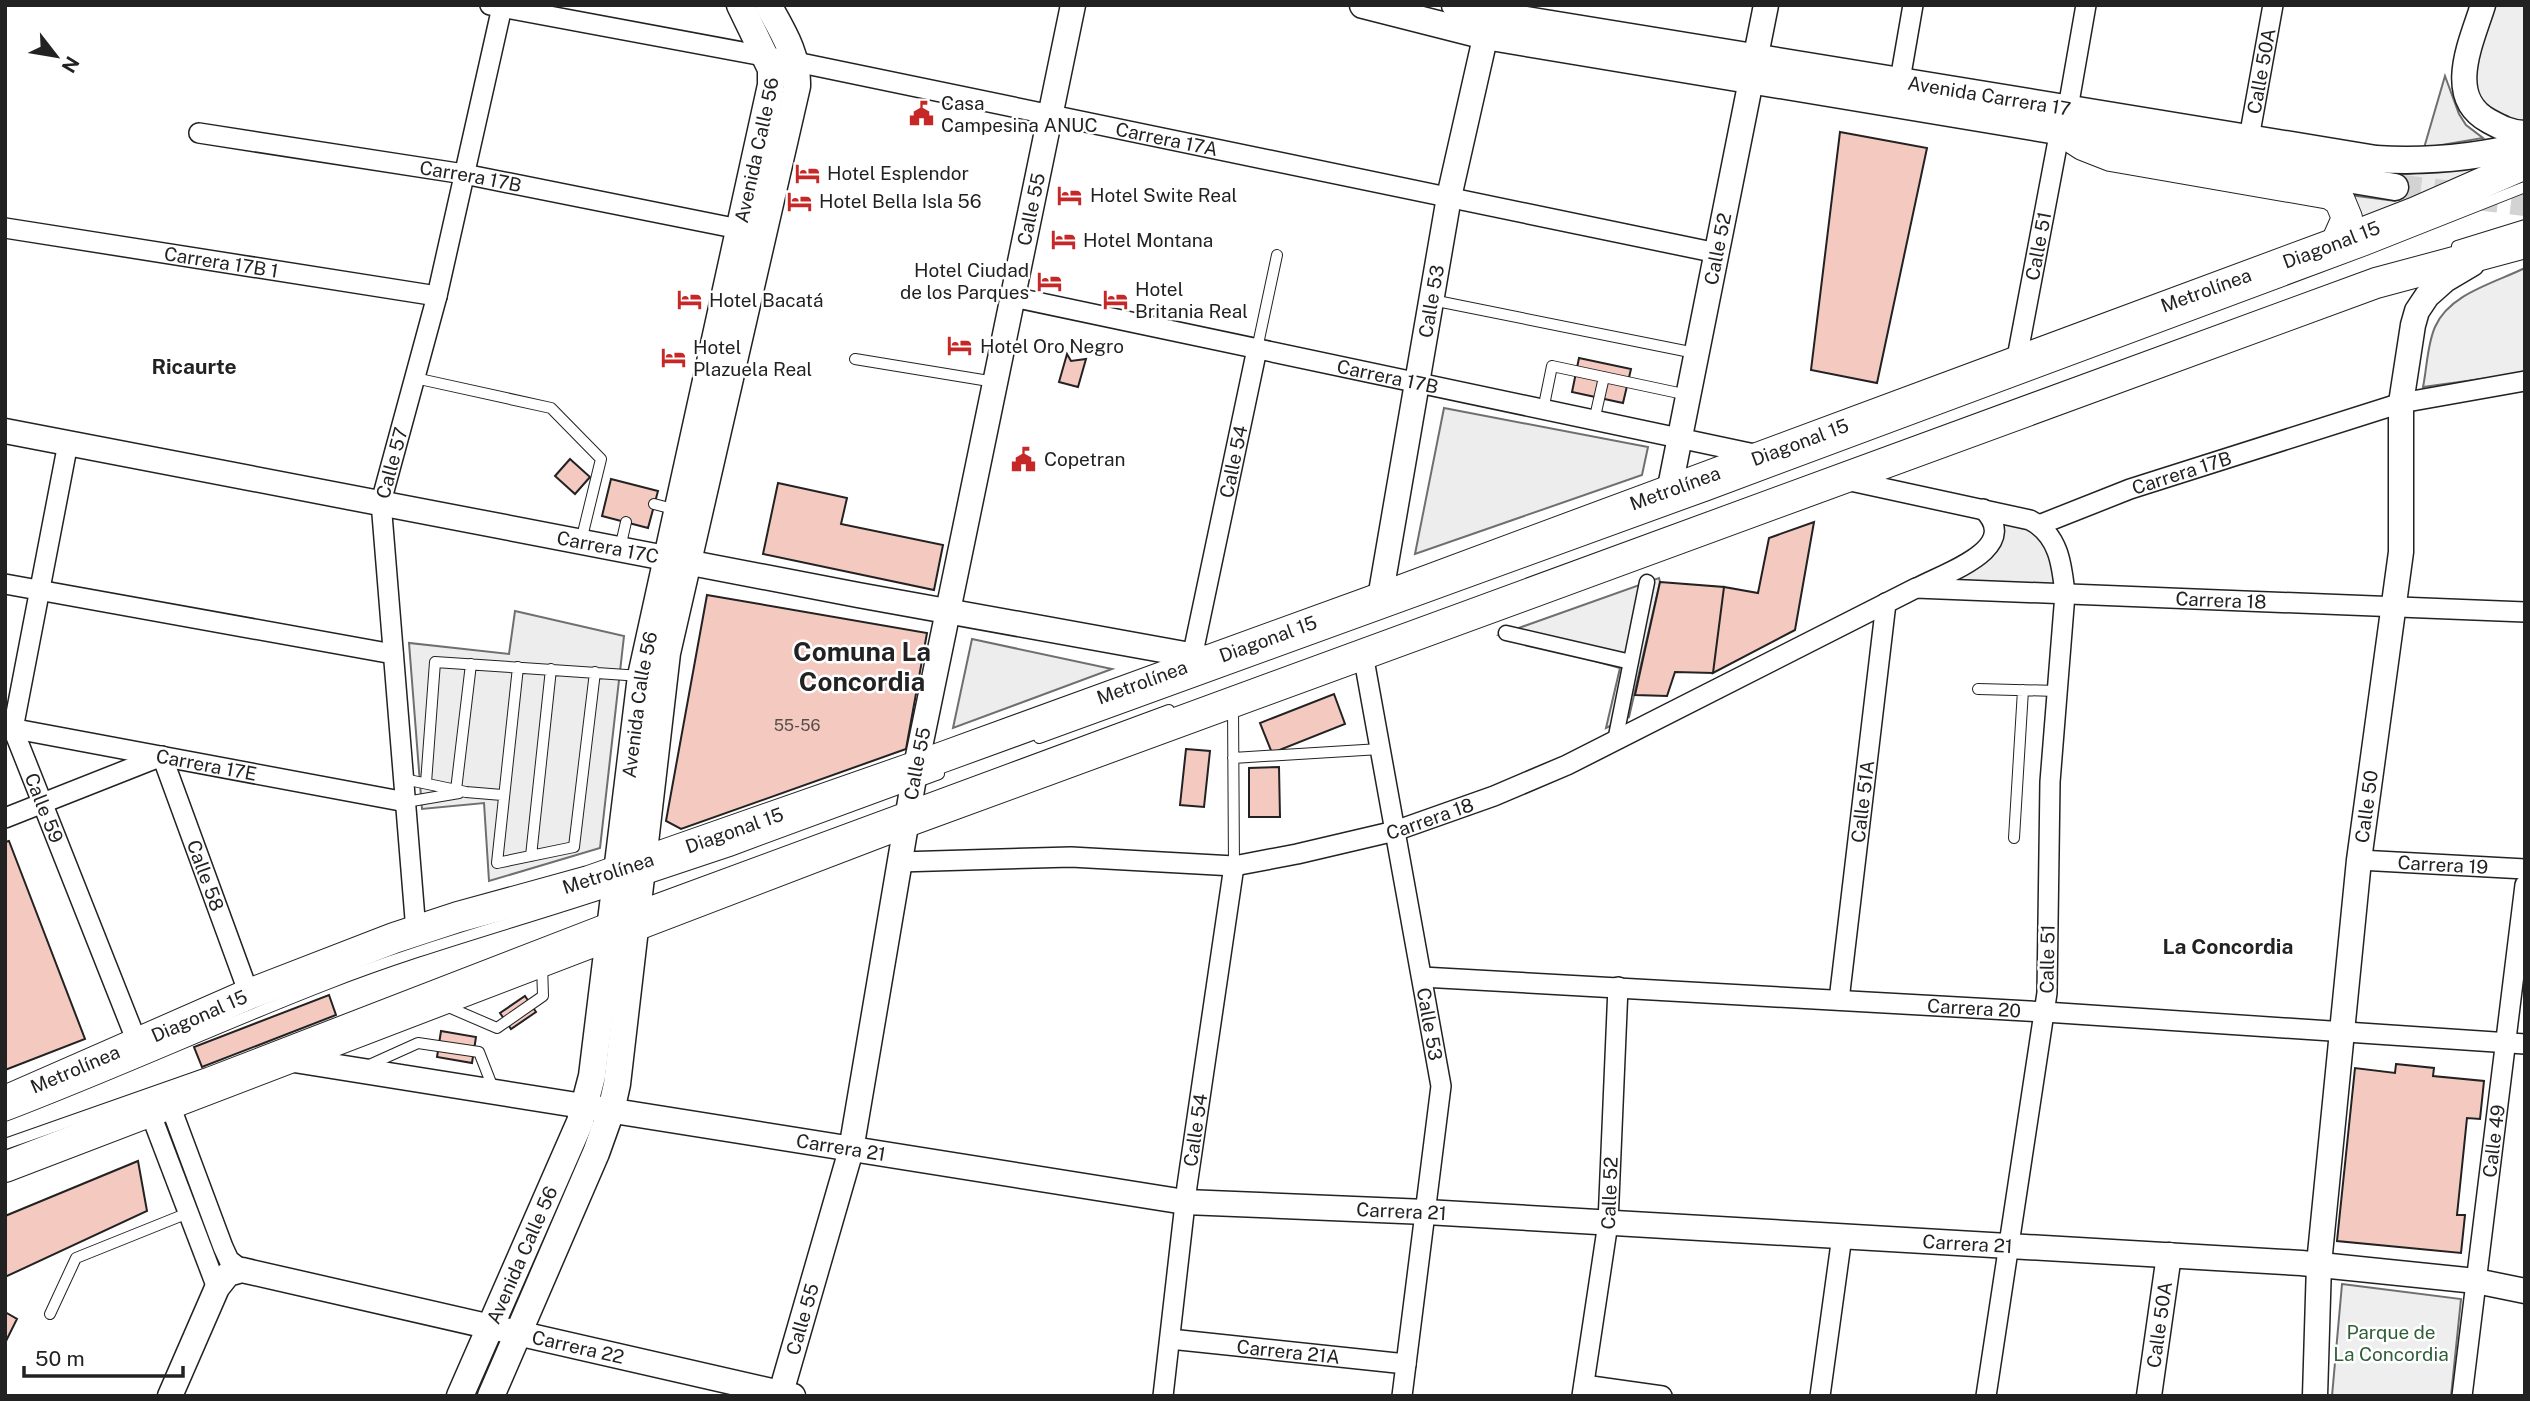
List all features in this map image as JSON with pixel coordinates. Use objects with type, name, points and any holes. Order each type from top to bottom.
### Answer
[{"type":"main road","name":"Avenida Calle 56","points":[[460,1396],[585,1107],[595,1059],[627,898],[663,681],[677,560],[666,507],[739,229],[771,85],[771,69],[766,56],[740,5]]},
{"type":"main road","name":"Avenida Calle 56","points":[[491,1396],[611,1111],[617,1084],[641,676],[677,560],[797,86],[796,62],[768,5]]},
{"type":"main road","name":"Avenida Carrera 17","points":[[1363,5],[1490,18],[1755,68],[2064,119],[2249,138],[2376,159],[2409,161],[2469,157],[2525,145]]},
{"type":"main road","name":"Avenida Carrera 17","points":[[1455,5],[1490,18]]},
{"type":"main road","name":"Avenida Carrera 17","points":[[1755,68],[1900,80],[2064,119],[2396,187]]},
{"type":"main road","points":[[2064,119],[2083,145],[2110,156],[2330,194],[2344,206],[2347,218],[2336,243]]},
{"type":"main road","name":"Diagonal 15","points":[[5,1167],[542,961],[627,898],[911,794],[1198,660],[1380,598],[2016,363],[2416,212],[2525,164]]},
{"type":"main road","name":"Diagonal 15","points":[[5,1101],[248,994],[416,931],[627,898],[911,794],[1233,702],[2376,284],[2525,243]]},
{"type":"street","name":"Calle 55","points":[[785,1395],[851,1150],[911,794],[1073,5]]},
{"type":"street","name":"Calle 52","points":[[1669,492],[1766,5]]},
{"type":"street","points":[[1900,80],[1913,5]]},
{"type":"street","name":"Calle 51","points":[[2016,363],[2085,5]]},
{"type":"street","name":"Calle 50A","points":[[2249,138],[2273,5]]},
{"type":"street","points":[[2483,5],[2463,75],[2465,90],[2473,108],[2483,118],[2506,130],[2525,133]]},
{"type":"street","name":"Carrera 17A","points":[[496,6],[796,62],[1717,253]]},
{"type":"street","name":"Calle 57","points":[[416,931],[381,502],[437,296],[464,174],[496,6]]},
{"type":"street","name":"Calle 53","points":[[1380,598],[1449,197],[1490,18]]},
{"type":"street","name":"Carrera 17B","points":[[199,133],[464,174],[739,229]]},
{"type":"street","name":"Carrera 17B 1","points":[[5,228],[437,296]]},
{"type":"street","name":"Calle 50","points":[[2315,1396],[2319,1264],[2359,860],[2395,607],[2403,530],[2401,403],[2417,311],[2427,296],[2445,280],[2488,254]]},
{"type":"street","name":"Carrera 17B","points":[[1013,297],[1764,456]]},
{"type":"street","name":"Calle 54","points":[[1198,660],[1257,349]]},
{"type":"street","name":"Carrera 17B","points":[[2039,524],[2130,489],[2401,403],[2525,381]]},
{"type":"street","name":"Carrera 17C","points":[[5,431],[1198,660]]},
{"type":"street","points":[[9,728],[40,591],[68,443]]},
{"type":"street","points":[[1841,479],[2021,517],[2039,524]]},
{"type":"street","name":"Carrera 18","points":[[899,862],[1071,857],[1234,866],[1297,855],[1395,831],[1494,796],[1567,765],[1983,554],[1992,543],[1995,529],[1992,518],[1983,509]]},
{"type":"street","name":"Calle 51","points":[[1986,1396],[2028,1102],[2045,1012],[2048,967],[2050,782],[2065,594],[2060,554],[2039,524]]},
{"type":"street","points":[[1615,741],[1647,582]]},
{"type":"street","points":[[5,584],[393,654]]},
{"type":"street","name":"Carrera 18","points":[[1916,588],[2525,612]]},
{"type":"street","name":"Calle 51A","points":[[1839,1000],[1886,603]]},
{"type":"street","points":[[1506,633],[1631,662]]},
{"type":"street","name":"Calle 53","points":[[1363,654],[1441,1086],[1402,1396]]},
{"type":"street","name":"Carrera 17E","points":[[9,728],[406,802]]},
{"type":"street","name":"Calle 59","points":[[9,728],[43,804],[137,1042]]},
{"type":"street","points":[[5,818],[162,757]]},
{"type":"street","name":"Calle 58","points":[[162,757],[248,994]]},
{"type":"street","name":"Carrera 19","points":[[2359,860],[2525,869]]},
{"type":"street","name":"Calle 54","points":[[1163,1396],[1185,1202],[1234,866]]},
{"type":"street","name":"Calle 49","points":[[2462,1396],[2476,1281],[2515,1043],[2525,885]]},
{"type":"street","name":"Carrera 20","points":[[1422,977],[2045,1012],[2515,1043]]},
{"type":"street","name":"Calle 52","points":[[1583,1390],[1608,1223],[1618,987]]},
{"type":"street","name":"Carrera 21","points":[[288,1059],[1185,1202],[1426,1212],[2319,1264],[2476,1281],[2525,1292]]},
{"type":"street","points":[[160,1108],[188,1213],[217,1288]]},
{"type":"street","points":[[160,1108],[229,1259],[242,1269]]},
{"type":"street","points":[[1820,1396],[1842,1236]]},
{"type":"street","name":"Calle 50A","points":[[2149,1396],[2169,1255]]},
{"type":"street","points":[[170,1396],[217,1288],[228,1274],[242,1269]]},
{"type":"street","name":"Carrera 22","points":[[242,1269],[785,1395]]},
{"type":"street","name":"Carrera 21A","points":[[1170,1339],[1406,1364]]},
{"type":"street","points":[[1583,1390],[1662,1396]]},
{"type":"lane","name":"Metrolínea","points":[[1027,742],[1708,495],[2366,250],[2525,187]]},
{"type":"lane","points":[[2446,249],[2525,225]]},
{"type":"lane","name":"Calle 54","points":[[1257,349],[1277,255]]},
{"type":"lane","points":[[1432,300],[1697,354]]},
{"type":"lane","points":[[855,359],[995,382]]},
{"type":"lane","points":[[1543,410],[1552,366],[1688,395]]},
{"type":"lane","points":[[1594,421],[1604,377]]},
{"type":"lane","points":[[415,378],[551,408],[601,459],[581,541]]},
{"type":"lane","points":[[620,549],[626,522]]},
{"type":"lane","points":[[426,783],[435,662],[641,676]]},
{"type":"lane","points":[[461,791],[471,664]]},
{"type":"lane","points":[[518,667],[502,795],[497,863],[574,847],[595,672]]},
{"type":"lane","points":[[531,856],[551,669]]},
{"type":"lane","points":[[1978,689],[2057,691]]},
{"type":"lane","points":[[2014,838],[2023,690]]},
{"type":"lane","points":[[1233,702],[1234,866]]},
{"type":"lane","name":"Metrolínea","points":[[911,794],[1181,705]]},
{"type":"lane","points":[[1233,758],[1380,749]]},
{"type":"lane","points":[[911,794],[954,769]]},
{"type":"lane","points":[[404,779],[461,791],[502,795]]},
{"type":"lane","points":[[406,802],[461,791]]},
{"type":"lane","name":"Metrolínea","points":[[5,1116],[326,984],[410,954],[524,920],[627,898]]},
{"type":"lane","points":[[5,1143],[207,1073],[627,898]]},
{"type":"lane","points":[[436,1002],[497,1028],[543,996],[542,961]]},
{"type":"lane","points":[[357,1070],[418,1043],[479,1052],[494,1092]]},
{"type":"lane","points":[[50,1314],[76,1258],[188,1213]]},
{"type":"green space","points":[[2491,5],[2525,5],[2525,126],[2499,118],[2477,96],[2473,80]]},
{"type":"green space","points":[[2525,268],[2525,373],[2423,387],[2430,341],[2442,316],[2461,298]]},
{"type":"green space","points":[[1659,578],[1629,717],[1606,728],[1620,668],[1499,635]]},
{"type":"green space","name":"Parque de La Concordia","points":[[2342,1284],[2461,1299],[2451,1396],[2332,1396]]},
{"type":"shaded area","points":[[2445,76],[2459,114],[2466,125],[2483,138],[2424,148]]},
{"type":"shaded area","points":[[2483,166],[2352,226],[2349,195],[2395,201],[2398,175]]},
{"type":"shaded area","points":[[1444,408],[1648,447],[1642,475],[1415,554]]},
{"type":"shaded area","points":[[1998,516],[2021,522],[2044,540],[2059,587],[1933,585],[1971,566]]},
{"type":"shaded area","points":[[515,611],[624,636],[600,848],[489,881],[484,803],[422,809],[409,643],[509,654]]},
{"type":"shaded area","points":[[972,639],[1112,669],[953,728]]},
{"type":"building","points":[[1840,132],[1927,148],[1877,383],[1811,370]]},
{"type":"building","points":[[1067,354],[1071,361],[1086,359],[1078,387],[1059,382]]},
{"type":"building","points":[[1579,358],[1631,369],[1623,403],[1572,392]]},
{"type":"building","points":[[570,459],[590,477],[575,494],[555,476]]},
{"type":"building","points":[[611,479],[658,491],[648,528],[602,516]]},
{"type":"building","points":[[778,483],[847,498],[841,524],[943,545],[934,590],[763,554]]},
{"type":"building","points":[[1814,522],[1795,630],[1713,673],[1724,587],[1758,593],[1769,538]]},
{"type":"building","points":[[1660,582],[1724,587],[1713,673],[1675,672],[1667,696],[1635,695]]},
{"type":"building","points":[[707,595],[927,633],[906,749],[681,829],[666,821]]},
{"type":"building","points":[[1334,694],[1345,724],[1272,753],[1260,723]]},
{"type":"building","points":[[1186,749],[1210,751],[1204,807],[1180,805]]},
{"type":"building","points":[[1279,767],[1280,817],[1249,817],[1249,768]]},
{"type":"building","points":[[9,841],[85,1039],[5,1070],[5,842]]},
{"type":"building","points":[[329,995],[336,1015],[202,1067],[194,1047]]},
{"type":"building","points":[[525,996],[536,1012],[511,1029],[500,1013]]},
{"type":"building","points":[[441,1031],[476,1037],[472,1063],[437,1057]]},
{"type":"building","points":[[2396,1064],[2434,1068],[2433,1076],[2484,1081],[2480,1119],[2467,1118],[2457,1215],[2465,1215],[2461,1253],[2337,1241],[2355,1068],[2395,1073]]},
{"type":"building","points":[[138,1161],[147,1211],[5,1277],[5,1216]]},
{"type":"building","points":[[5,1312],[17,1319],[5,1343]]},
{"type":"tunnel","points":[[2395,187],[2525,203]]},
{"type":"place","name":"Casa Campesina ANUC","points":[[921,114]]},
{"type":"place","name":"Hotel Esplendor","points":[[807,173]]},
{"type":"place","name":"Hotel Swite Real","points":[[1070,195]]},
{"type":"place","name":"Hotel Bella Isla 56","points":[[799,201]]},
{"type":"place","name":"Hotel Montana","points":[[1063,240]]},
{"type":"place","name":"Hotel Ciudad de los Parques","points":[[1049,281]]},
{"type":"place","name":"Hotel Bacatá","points":[[689,300]]},
{"type":"place","name":"Hotel Britania Real","points":[[1115,300]]},
{"type":"place","name":"Hotel Oro Negro","points":[[960,346]]},
{"type":"place","name":"Hotel Plazuela Real","points":[[673,358]]},
{"type":"place","name":"Copetran","points":[[1024,459]]},
{"type":"district","name":"Ricaurte","points":[[194,367]]},
{"type":"district","name":"Comuna La Concordia","points":[[862,667]]},
{"type":"district","name":"La Concordia","points":[[2228,947]]}]
